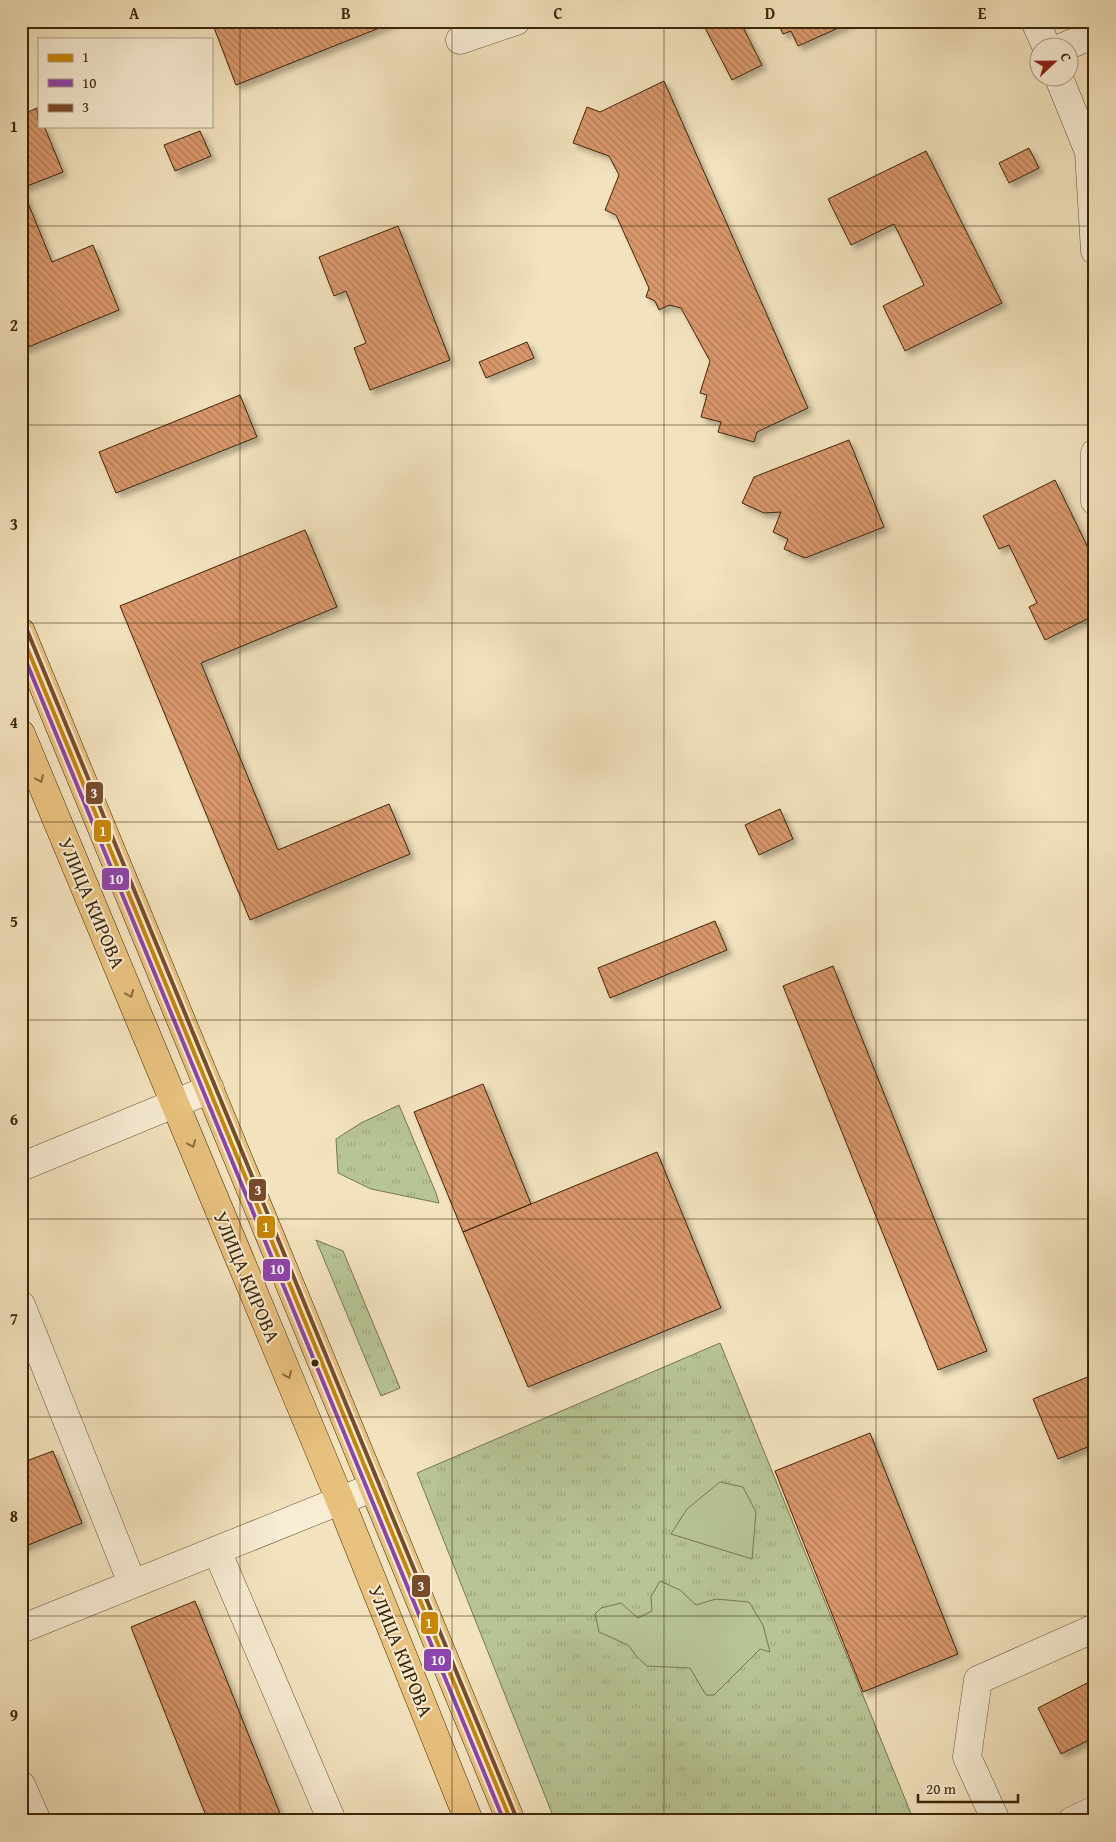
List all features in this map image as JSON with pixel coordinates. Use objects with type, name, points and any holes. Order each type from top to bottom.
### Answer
[{"type":"main road","name":"УЛИЦА КИРОВА","points":[[21,632],[511,1821]]},
{"type":"main road","name":"УЛИЦА КИРОВА","points":[[21,734],[340,1500],[469,1821]]},
{"type":"street","points":[[460,40],[516,21]]},
{"type":"street","points":[[1035,21],[1043,38]]},
{"type":"street","points":[[1078,41],[1095,34]]},
{"type":"street","points":[[1063,88],[1090,152],[1095,251]]},
{"type":"street","points":[[1095,453],[1095,501]]},
{"type":"street","points":[[21,1167],[210,1089]]},
{"type":"street","points":[[21,1305],[132,1584]]},
{"type":"street","points":[[21,1628],[217,1551],[374,1486]]},
{"type":"street","points":[[217,1551],[332,1821]]},
{"type":"street","points":[[996,1821],[967,1757],[978,1680],[1095,1628]]},
{"type":"street","points":[[1072,1821],[1095,1810]]},
{"type":"green space","points":[[399,1105],[439,1203],[371,1189],[338,1173],[336,1139],[361,1123]]},
{"type":"green space","points":[[316,1240],[343,1251],[400,1388],[381,1396]]},
{"type":"green space","points":[[720,1343],[914,1821],[555,1821],[417,1473]]},
{"type":"green space","points":[[720,1482],[743,1487],[756,1512],[752,1559],[671,1534],[687,1509]]},
{"type":"green space","points":[[660,1581],[680,1590],[696,1605],[716,1599],[749,1602],[763,1625],[770,1652],[760,1649],[714,1695],[706,1695],[690,1668],[647,1666],[628,1645],[599,1632],[595,1614],[601,1608],[621,1603],[638,1618],[652,1611],[651,1597]]},
{"type":"building","points":[[223,21],[397,21],[236,85],[213,25]]},
{"type":"building","points":[[709,21],[740,21],[762,65],[732,80],[703,24]]},
{"type":"building","points":[[783,21],[854,21],[798,46],[791,31],[783,34],[778,23]]},
{"type":"building","points":[[664,81],[808,408],[757,432],[754,442],[718,432],[721,422],[701,417],[707,395],[700,393],[710,361],[681,308],[669,305],[659,310],[655,301],[646,297],[649,288],[616,215],[605,210],[619,175],[609,156],[573,143],[587,107],[600,112]]},
{"type":"building","points":[[37,108],[38,128],[45,128],[63,172],[22,188],[52,262],[93,245],[119,310],[21,350],[21,115]]},
{"type":"building","points":[[200,131],[211,156],[175,171],[164,145]]},
{"type":"building","points":[[1029,148],[1039,168],[1009,183],[999,163]]},
{"type":"building","points":[[926,151],[1002,303],[905,351],[883,306],[924,285],[894,224],[851,245],[828,199]]},
{"type":"building","points":[[398,226],[450,360],[370,390],[354,348],[366,343],[346,291],[334,296],[319,257]]},
{"type":"building","points":[[527,342],[534,358],[486,378],[479,362]]},
{"type":"building","points":[[240,395],[257,437],[116,493],[99,452]]},
{"type":"building","points":[[849,440],[884,527],[805,558],[784,549],[788,539],[773,532],[781,512],[764,513],[742,503],[754,477]]},
{"type":"building","points":[[1055,480],[1095,562],[1095,615],[1045,640],[1029,607],[1037,603],[1009,545],[999,549],[983,516]]},
{"type":"building","points":[[305,530],[337,607],[201,663],[278,850],[389,804],[410,854],[250,920],[120,606]]},
{"type":"building","points":[[780,809],[793,839],[759,855],[745,825]]},
{"type":"building","points":[[715,921],[727,950],[610,998],[598,968]]},
{"type":"building","points":[[833,966],[987,1351],[938,1370],[783,986]]},
{"type":"building","points":[[483,1084],[531,1204],[463,1232],[414,1112]]},
{"type":"building","points":[[657,1152],[721,1308],[528,1387],[463,1232]]},
{"type":"building","points":[[1095,1374],[1095,1444],[1058,1459],[1033,1399]]},
{"type":"building","points":[[870,1433],[958,1654],[863,1692],[775,1471]]},
{"type":"building","points":[[53,1451],[82,1523],[21,1548],[21,1463]]},
{"type":"building","points":[[195,1601],[283,1821],[208,1821],[131,1627]]},
{"type":"building","points":[[1095,1679],[1095,1737],[1061,1754],[1038,1708]]},
{"type":"transit line","name":"3","points":[[27,630],[517,1819]]},
{"type":"transit line","name":"1","points":[[21,633],[511,1821]]},
{"type":"transit line","name":"10","points":[[21,649],[504,1821]]}]
